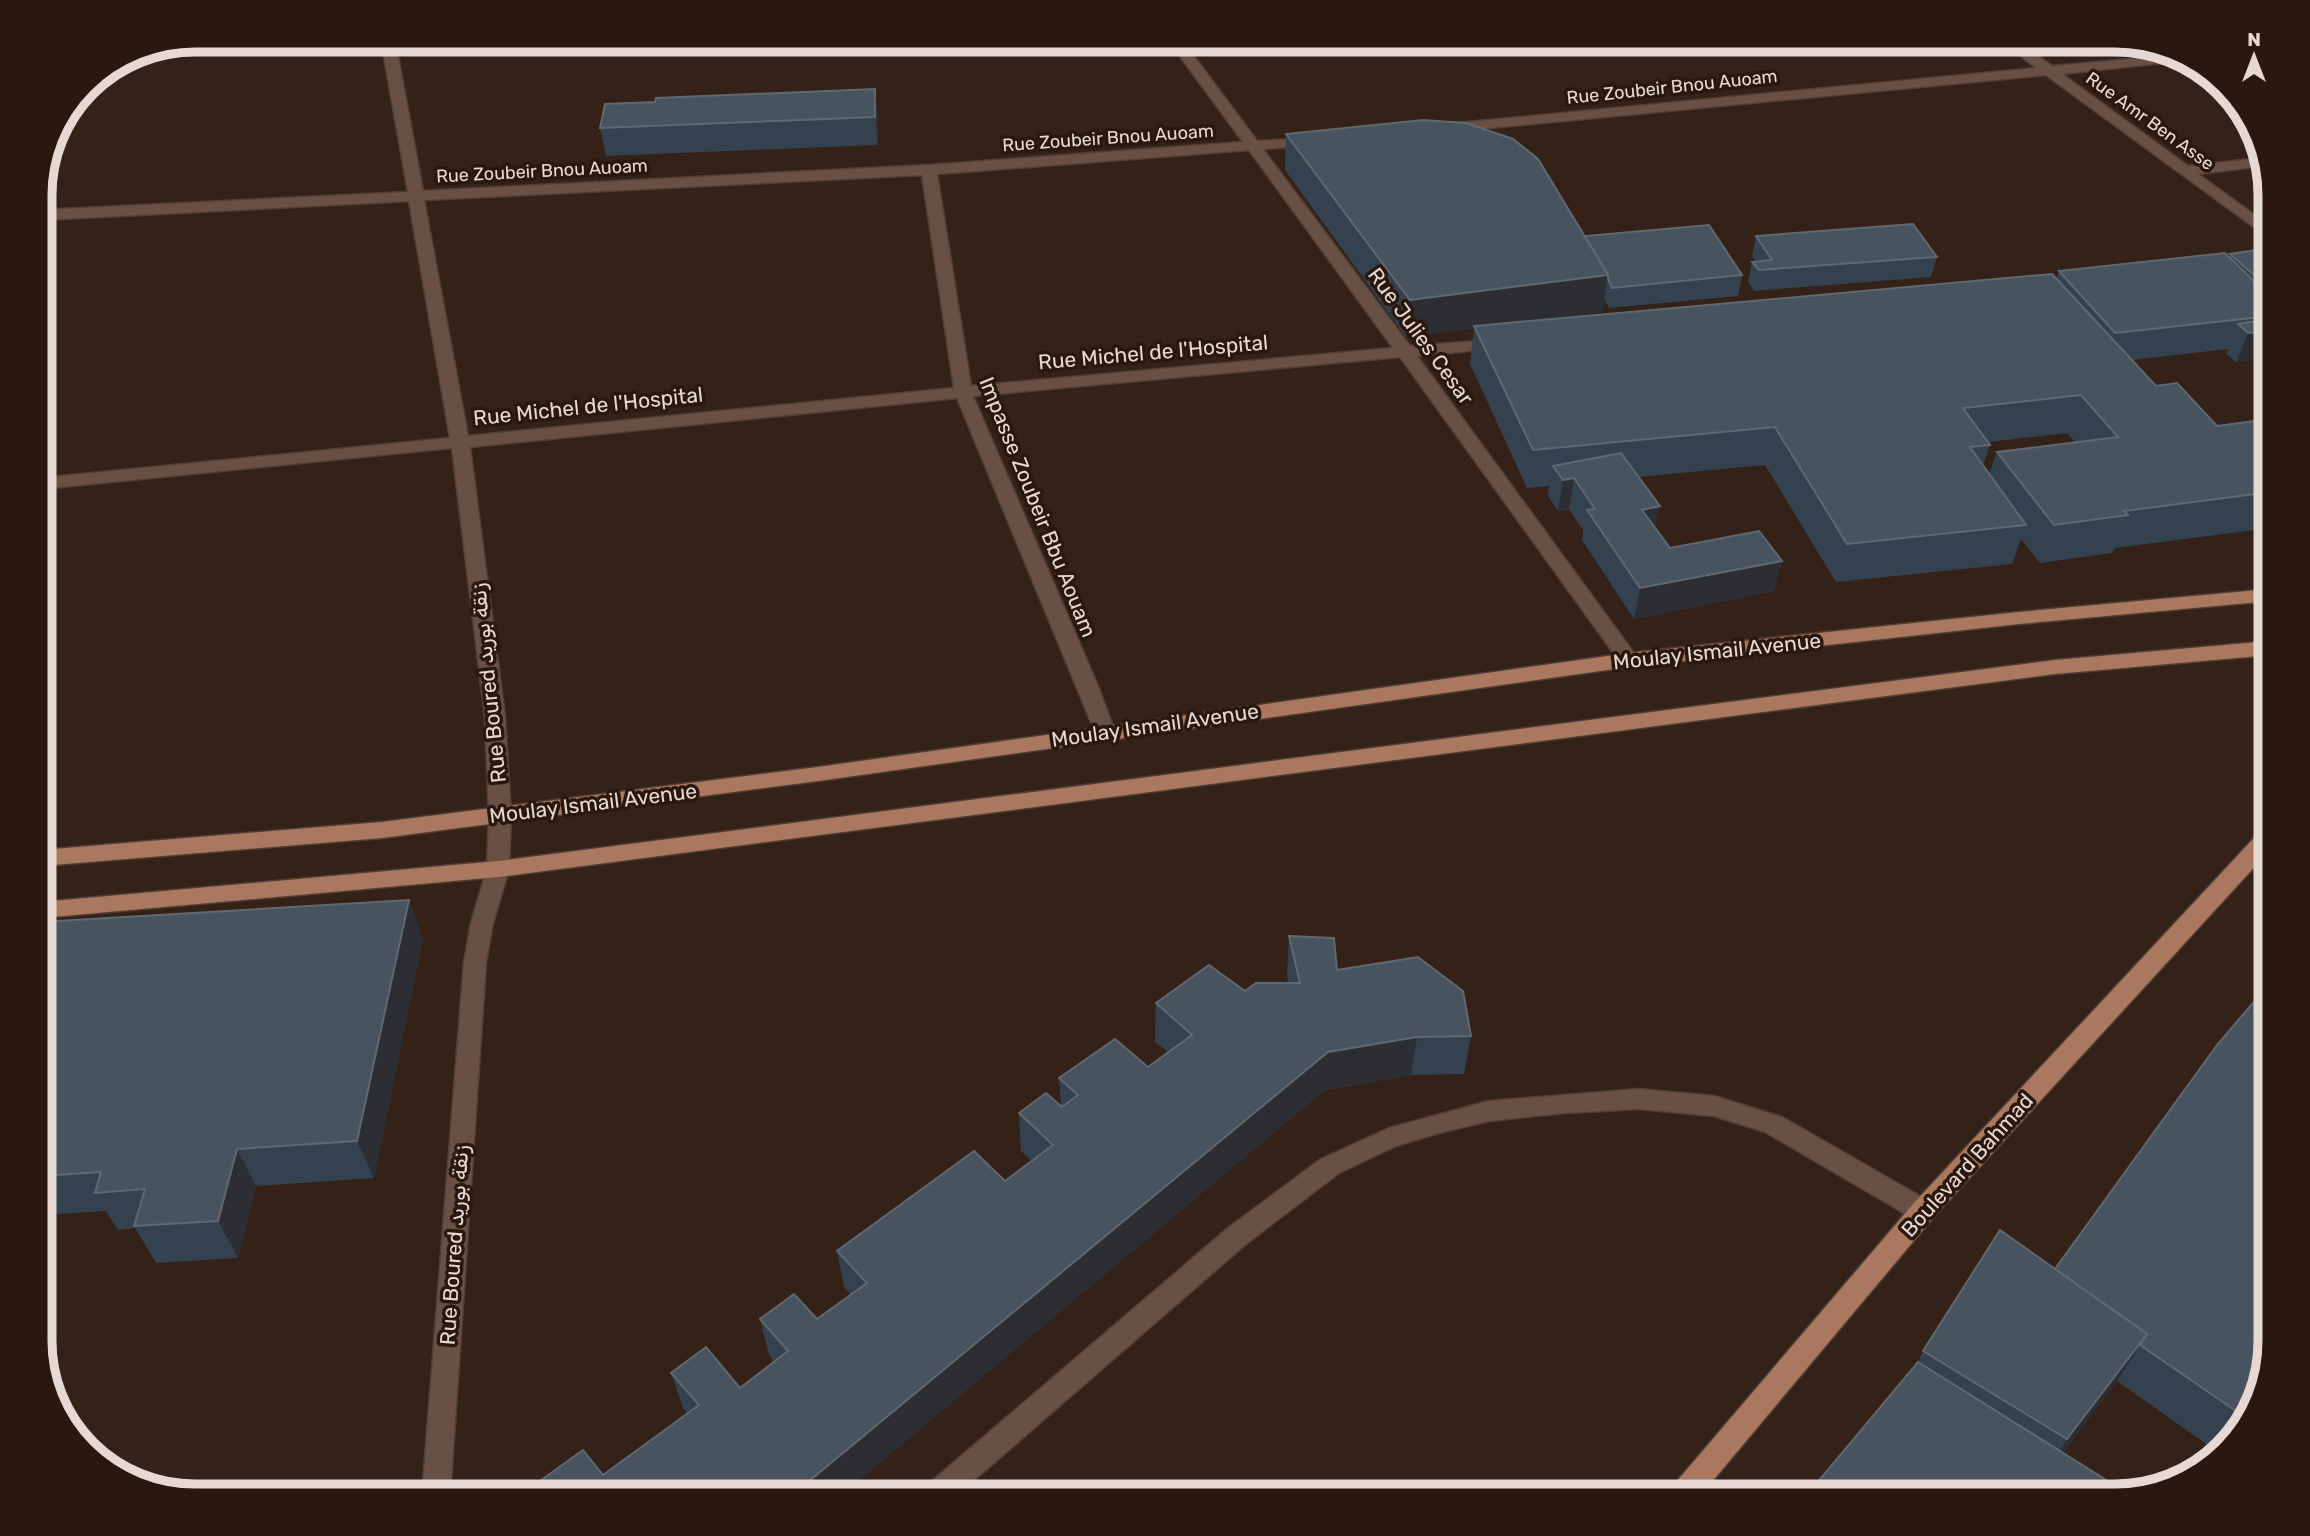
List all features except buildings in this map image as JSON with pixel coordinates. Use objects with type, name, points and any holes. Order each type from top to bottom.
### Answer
[{"type":"main road","name":"Moulay Ismail Avenue","points":[[53,857],[382,830],[804,776],[1629,660],[2019,618],[2258,596]]},
{"type":"main road","points":[[53,909],[498,869],[2055,667],[2258,649]]},
{"type":"main road","name":"Boulevard Bahmad","points":[[1692,1484],[1923,1211],[2258,851]]},
{"type":"street","name":"Rue Boured زنقة بوريد","points":[[390,52],[460,442],[495,717],[500,816],[498,869],[482,923],[475,962],[437,1484]]},
{"type":"street","name":"Rue Julies Cesar","points":[[1184,52],[1629,660]]},
{"type":"street","name":"Rue Amr Ben Asse","points":[[2023,52],[2258,225]]},
{"type":"street","name":"Rue Zoubeir Bnou Auoam","points":[[1430,130],[2161,60]]},
{"type":"street","name":"Rue Zoubeir Bnou Auoam","points":[[53,214],[929,170],[1335,139]]},
{"type":"street","points":[[2185,171],[2254,163]]},
{"type":"street","name":"Impasse Zoubeir Bbu Aouam","points":[[929,170],[963,392],[1105,732]]},
{"type":"street","name":"Rue Michel de l'Hospital","points":[[53,483],[963,392],[1514,341]]},
{"type":"street","points":[[949,1484],[1237,1236],[1330,1166],[1389,1138],[1439,1123],[1489,1111],[1564,1102],[1639,1099],[1714,1106],[1773,1124],[1923,1211]]}]
